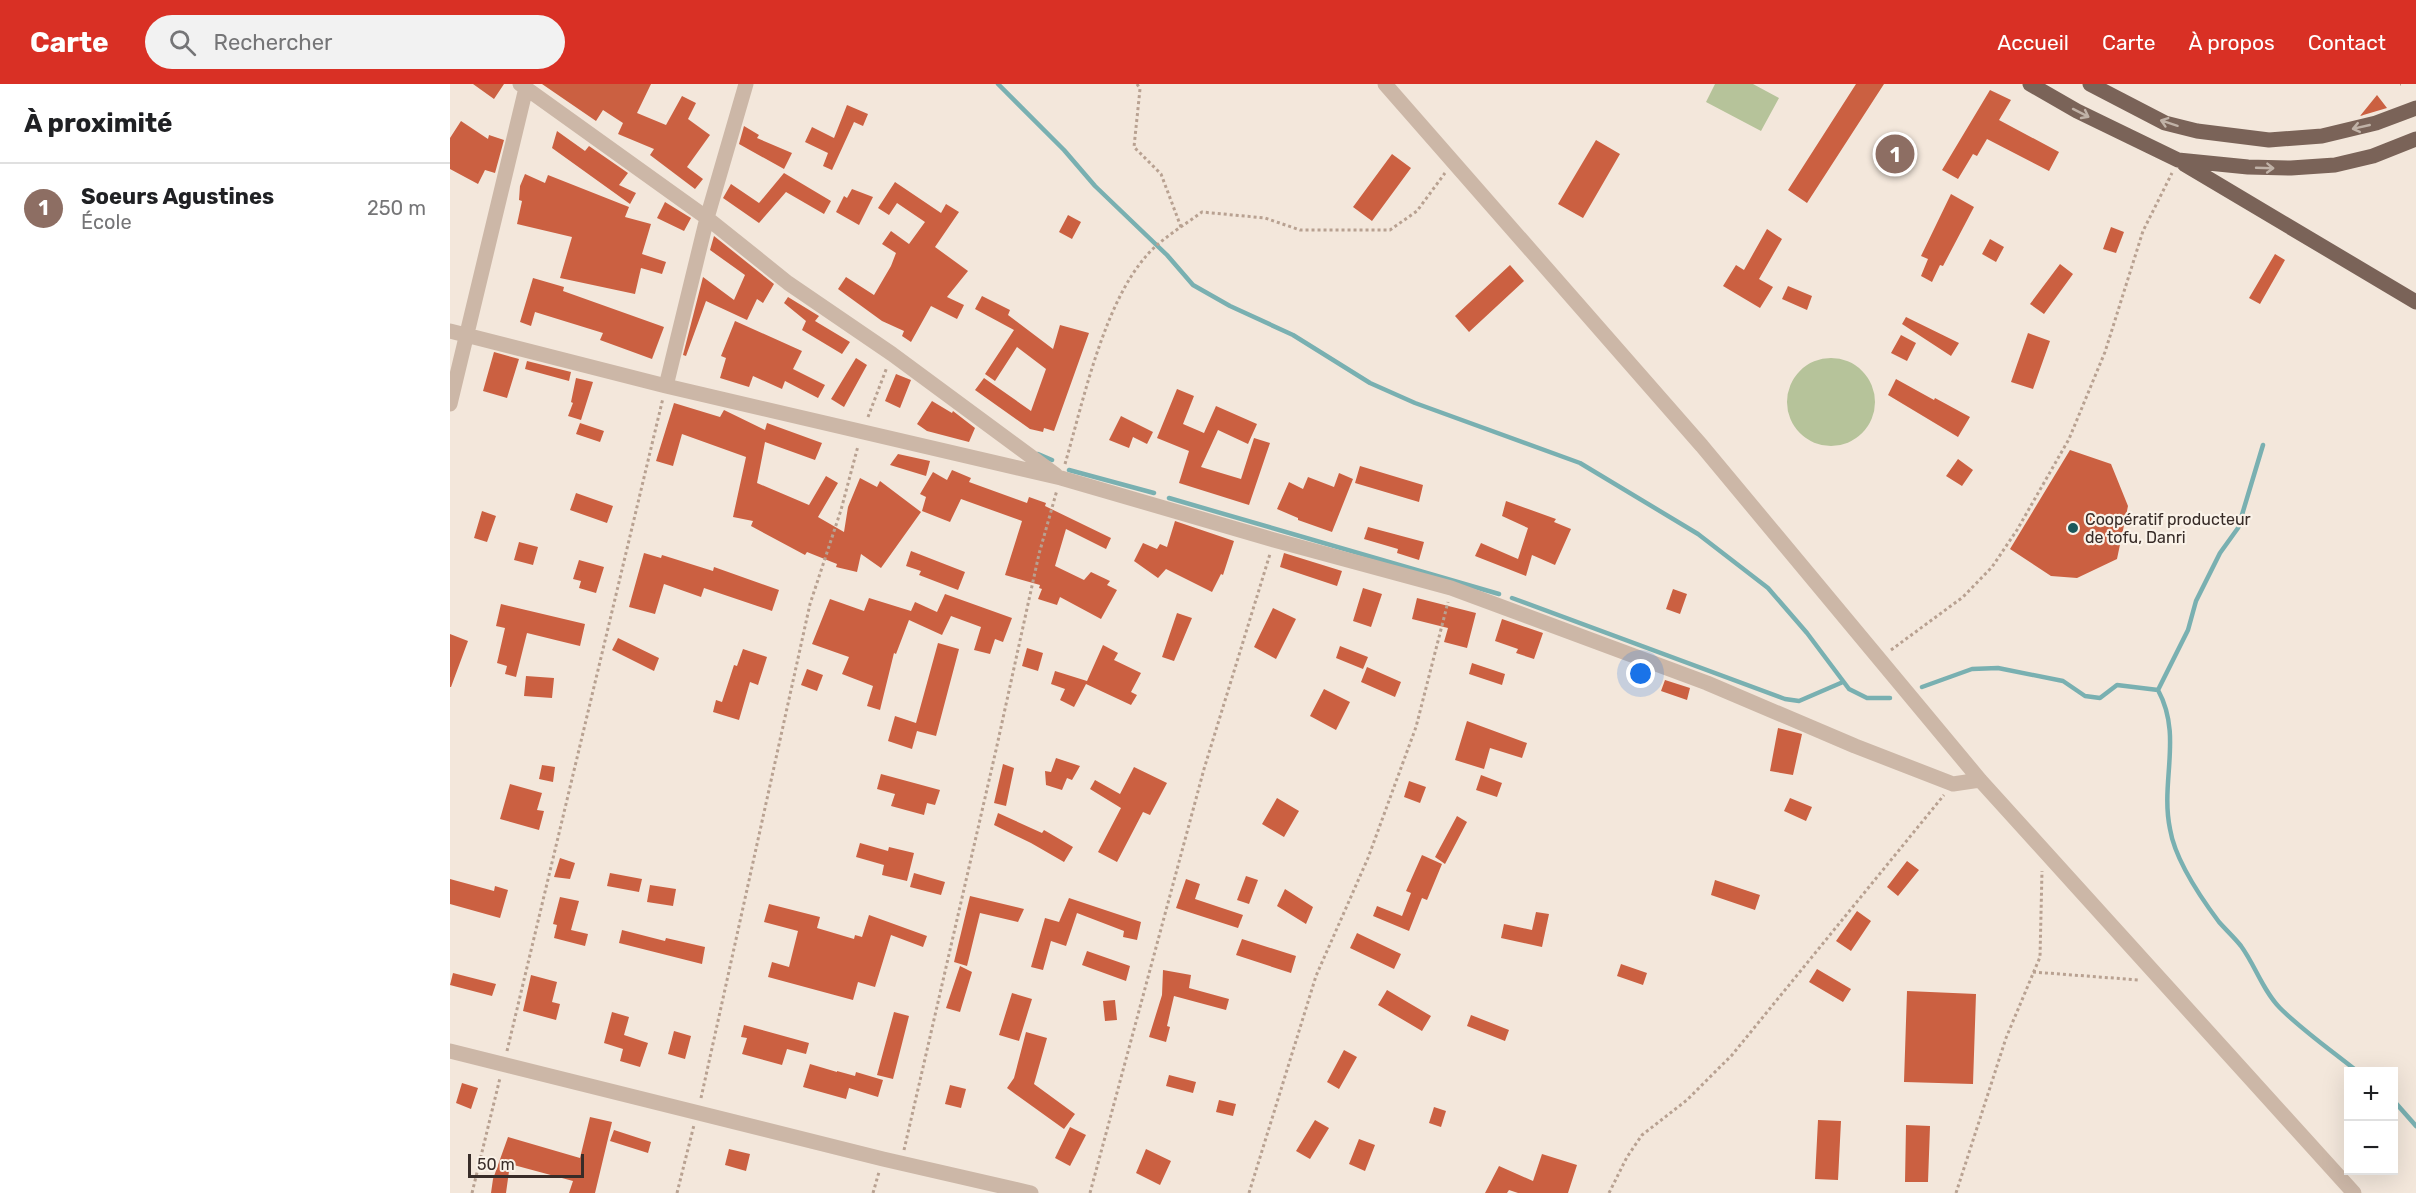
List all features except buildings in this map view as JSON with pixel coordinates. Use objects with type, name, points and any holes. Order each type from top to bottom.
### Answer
[{"type":"main road","points":[[2031,84],[2077,111],[2178,160],[2416,302]]},
{"type":"main road","points":[[2090,84],[2165,123],[2197,131],[2269,140],[2322,136],[2376,123],[2416,108]]},
{"type":"main road","points":[[2178,160],[2248,167],[2291,168],[2335,165],[2373,156],[2416,140]]},
{"type":"street","points":[[666,386],[707,218],[746,84]]},
{"type":"street","points":[[1385,84],[1702,446],[1881,658],[1980,780],[2354,1193]]},
{"type":"street","points":[[450,404],[523,86],[707,218],[788,284],[892,354],[1061,478]]},
{"type":"street","points":[[450,331],[666,386],[1061,478],[1274,540],[1451,588],[1707,683],[1855,746],[1953,784],[1980,780]]},
{"type":"street","points":[[450,1051],[883,1159],[1031,1193]]},
{"type":"path","points":[[1137,84],[1140,89],[1134,147],[1161,174],[1181,227]]},
{"type":"path","points":[[1881,658],[1963,597],[1992,567],[2017,530],[2069,439],[2105,352],[2143,231],[2178,160]]},
{"type":"path","points":[[902,1163],[1039,554],[1096,356],[1115,309],[1137,269],[1156,246],[1202,212],[1265,218],[1300,230],[1390,230],[1417,211],[1453,162]]},
{"type":"path","points":[[677,1193],[698,1112],[810,604],[841,510],[862,432],[892,354]]},
{"type":"path","points":[[472,1193],[666,386]]},
{"type":"path","points":[[1090,1193],[1204,769],[1274,540]]},
{"type":"path","points":[[1249,1193],[1316,976],[1368,858],[1416,727],[1451,588]]},
{"type":"path","points":[[1609,1193],[1627,1157],[1642,1136],[1700,1088],[1732,1055],[1953,784]]},
{"type":"path","points":[[1956,1193],[2006,1038],[2040,957],[2043,850]]},
{"type":"path","points":[[2033,972],[2163,981]]},
{"type":"path","points":[[873,1193],[883,1159]]},
{"type":"green space","points":[[1715,84],[1753,84],[1779,98],[1761,131],[1706,102]]},
{"type":"green space","points":[[1831,358],[1848,361],[1862,371],[1872,385],[1875,402],[1872,419],[1862,433],[1848,443],[1831,446],[1814,443],[1800,433],[1790,419],[1787,402],[1790,385],[1800,371],[1814,361]]},
{"type":"waterway","points":[[998,84],[1064,150],[1095,186],[1167,255],[1193,285],[1230,306],[1293,335],[1370,383],[1415,403],[1580,463],[1698,534],[1768,588],[1807,633],[1849,689],[1867,698],[1890,698]]},
{"type":"waterway","points":[[2263,445],[2238,528],[2220,553],[2196,601],[2188,630],[2158,690],[2169,724],[2167,794],[2170,829],[2177,853],[2197,890],[2219,922],[2241,946],[2274,1001],[2298,1025],[2352,1067]]},
{"type":"waterway","points":[[1038,454],[1052,460]]},
{"type":"waterway","points":[[1069,470],[1154,493]]},
{"type":"waterway","points":[[1169,498],[1499,594]]},
{"type":"waterway","points":[[1512,598],[1785,699],[1799,701],[1843,682]]},
{"type":"waterway","points":[[1922,687],[1972,669],[1998,668],[2063,681],[2085,696],[2100,698],[2117,685],[2158,690]]},
{"type":"waterway","points":[[2398,1106],[2416,1126]]},
{"type":"place","name":"Soeurs Agustines","points":[[1895,154]]},
{"type":"place","name":"Coopératif producteur de tofu, Danri","points":[[2073,528]]}]
